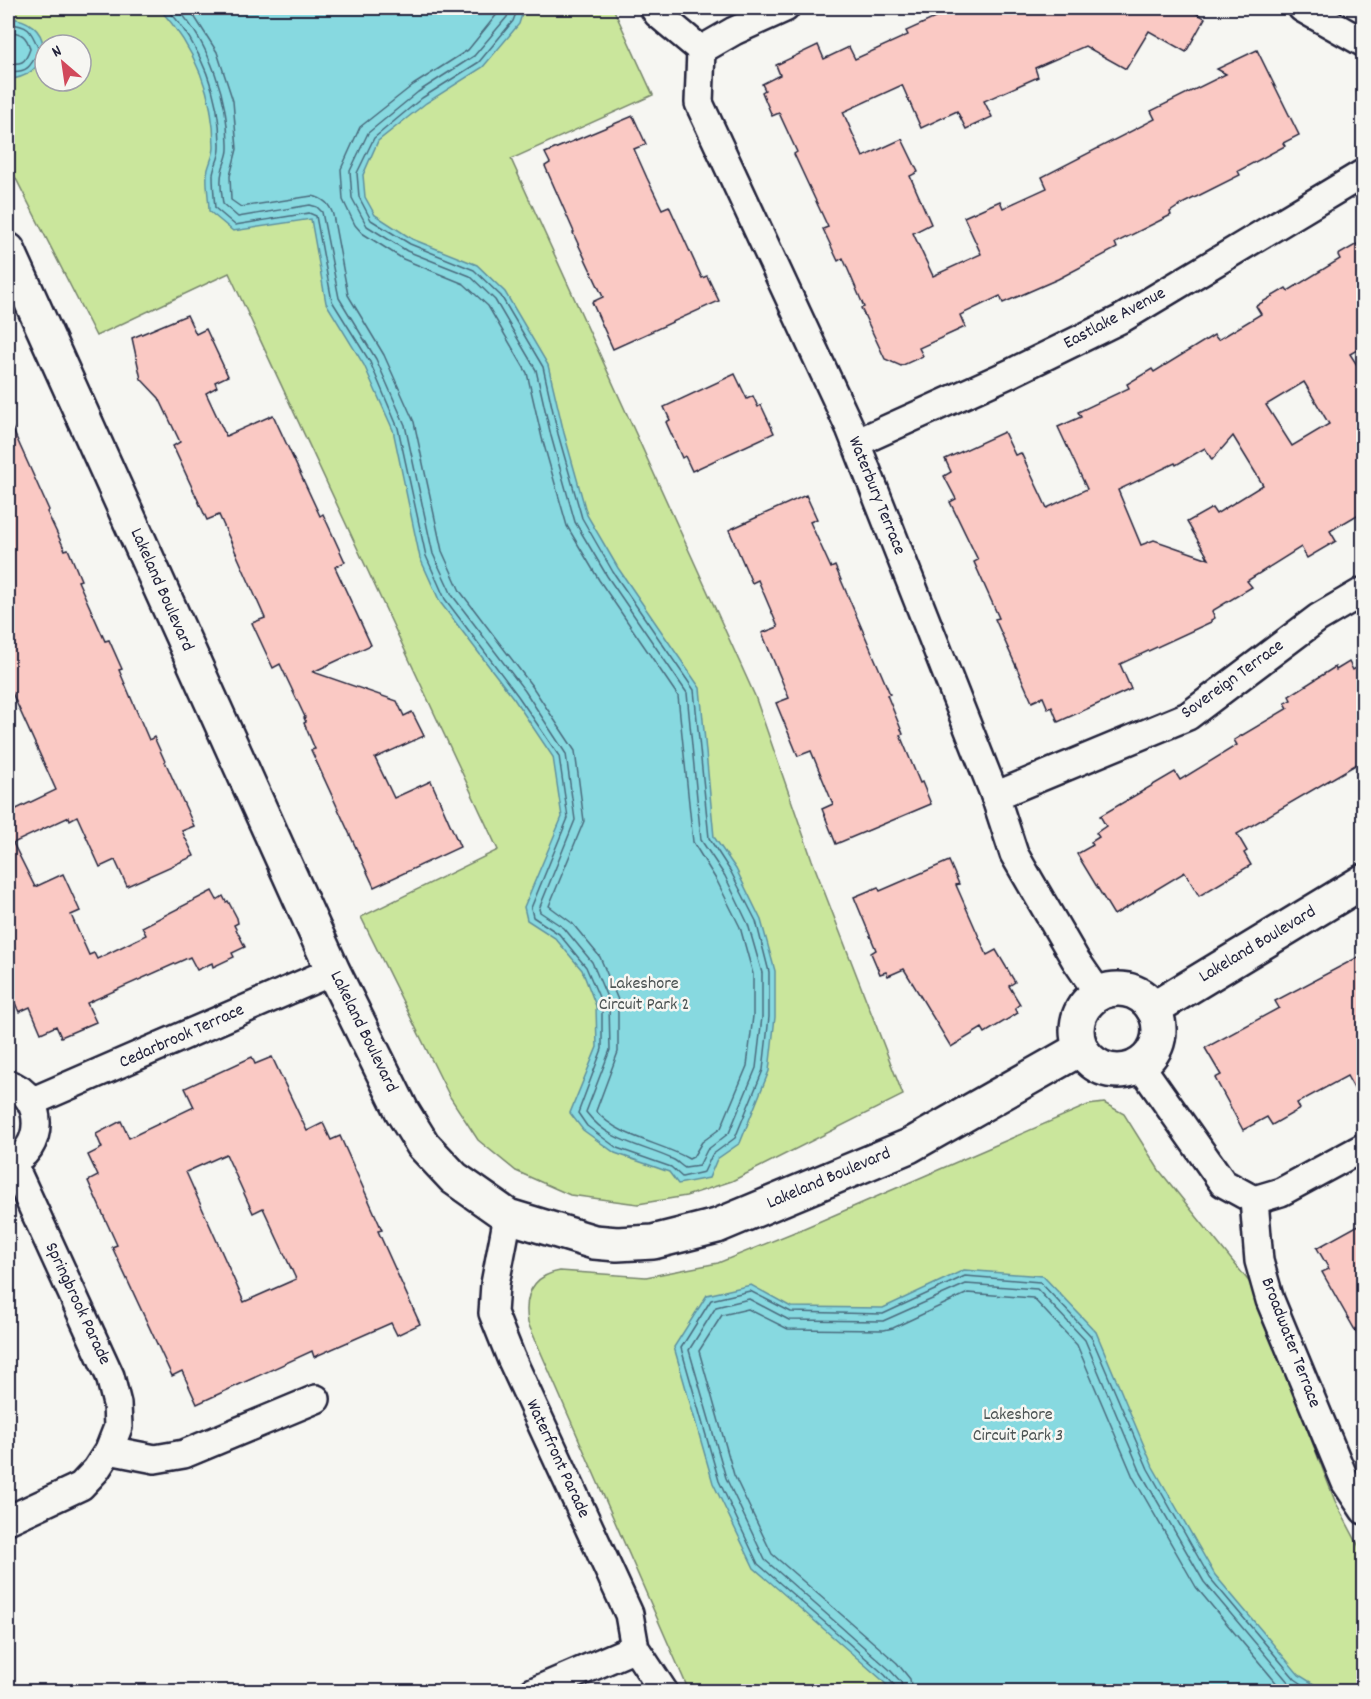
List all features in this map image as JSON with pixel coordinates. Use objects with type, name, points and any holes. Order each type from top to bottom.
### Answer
[{"type":"street","points":[[654,8],[658,14],[701,50],[734,31],[785,8]]},
{"type":"street","points":[[1302,8],[1364,43]]},
{"type":"street","name":"Waterbury Terrace","points":[[701,50],[699,103],[856,443],[994,796],[1014,854],[1099,994]]},
{"type":"street","name":"Eastlake Avenue","points":[[856,443],[1011,373],[1121,319],[1364,173]]},
{"type":"street","name":"Lakeland Boulevard","points":[[8,250],[333,971],[402,1111],[423,1145],[454,1178],[508,1216],[594,1242],[617,1244],[653,1242],[684,1236],[717,1226],[909,1146],[1080,1049]]},
{"type":"street","name":"Sovereign Terrace","points":[[994,796],[1188,716],[1318,618],[1364,591]]},
{"type":"street","name":"Lakeland Boulevard","points":[[1154,1009],[1364,881]]},
{"type":"street","name":"Cedarbrook Terrace","points":[[32,1102],[333,971]]},
{"type":"street","points":[[1123,989],[1146,999],[1154,1009],[1159,1034],[1156,1046],[1140,1065],[1127,1071],[1113,1072],[1100,1068],[1088,1060],[1080,1049],[1076,1024],[1084,1006],[1099,994],[1123,989]]},
{"type":"street","points":[[1140,1065],[1223,1183],[1254,1200],[1281,1192],[1364,1146]]},
{"type":"street","points":[[8,1084],[24,1093],[32,1102],[37,1116],[37,1130],[32,1143],[24,1154],[10,1163]]},
{"type":"street","name":"Springbrook Parade","points":[[8,1520],[81,1486],[96,1470],[109,1450],[118,1427],[117,1404],[110,1376],[10,1163]]},
{"type":"street","name":"Broadwater Terrace","points":[[1254,1200],[1259,1261],[1270,1299],[1346,1483],[1364,1510]]},
{"type":"street","name":"Waterfront Parade","points":[[508,1216],[492,1313],[629,1614],[635,1648],[664,1692]]},
{"type":"street","points":[[109,1450],[155,1459],[184,1454],[316,1399]]},
{"type":"street","points":[[534,1692],[635,1648]]},
{"type":"green space","name":"Lakeshore Circuit Park 2","points":[[8,8],[613,8],[653,95],[511,159],[755,696],[812,860],[903,1095],[732,1181],[686,1196],[638,1204],[570,1195],[516,1171],[478,1140],[450,1097],[361,917],[498,850],[229,273],[96,336],[8,163]]},
{"type":"green space","name":"Lakeshore Circuit Park 3","points":[[1104,1103],[1124,1114],[1159,1170],[1251,1284],[1335,1501],[1363,1554],[1363,1691],[689,1691],[528,1323],[527,1305],[536,1283],[560,1271],[646,1277],[718,1263],[1088,1105]]},
{"type":"water","points":[[159,8],[524,8],[519,24],[483,67],[426,103],[378,141],[363,175],[365,197],[375,215],[412,239],[477,265],[505,292],[548,365],[587,515],[618,568],[700,688],[714,837],[736,869],[761,920],[775,971],[775,1017],[769,1071],[740,1143],[717,1159],[709,1178],[678,1184],[669,1172],[615,1153],[583,1130],[570,1113],[597,1047],[596,1006],[582,970],[555,938],[527,920],[524,907],[562,817],[553,757],[514,699],[440,602],[420,558],[393,430],[364,365],[326,303],[311,219],[233,231],[209,211],[207,174],[214,147],[206,90],[192,55]]},
{"type":"water","points":[[8,18],[23,21],[38,33],[33,33],[33,69],[13,79],[8,75]]},
{"type":"water","points":[[964,1270],[1043,1276],[1096,1332],[1153,1467],[1215,1575],[1299,1675],[1325,1691],[892,1691],[754,1568],[713,1483],[674,1347],[707,1295],[751,1285],[791,1307],[883,1308]]},
{"type":"building","points":[[957,8],[1187,8],[1205,18],[1186,52],[1149,31],[1126,69],[1085,46],[1035,68],[1038,77],[984,101],[992,117],[966,129],[957,111],[921,128],[902,85],[843,112],[863,157],[902,139],[918,172],[910,176],[931,224],[913,233],[933,276],[981,254],[964,217],[1000,201],[1003,208],[1047,188],[1042,177],[1155,119],[1151,111],[1226,74],[1217,69],[1257,50],[1299,135],[1283,143],[1285,146],[1238,171],[1240,175],[1182,204],[1170,212],[1171,215],[1115,243],[1117,248],[1058,279],[1003,303],[1000,296],[960,315],[965,327],[919,348],[923,356],[901,366],[885,359],[861,308],[864,307],[843,258],[838,261],[823,229],[828,227],[794,154],[797,152],[779,113],[772,116],[762,92],[765,90],[762,84],[780,75],[776,65],[818,45],[824,59],[849,47],[855,59],[908,35],[906,31]]},
{"type":"building","points":[[633,116],[646,144],[634,149],[647,178],[662,209],[669,206],[702,278],[707,276],[719,301],[613,349],[592,302],[603,297],[545,166],[550,163],[545,153]]},
{"type":"building","points":[[1364,240],[1364,346],[1350,354],[1364,376],[1364,511],[1330,531],[1336,541],[1307,558],[1301,547],[1247,581],[1252,587],[1212,611],[1215,618],[1211,622],[1120,664],[1131,689],[1058,722],[1052,707],[1048,709],[1043,697],[1032,702],[995,619],[999,618],[974,562],[978,560],[950,502],[956,499],[944,476],[951,472],[945,459],[1004,432],[1015,455],[1021,453],[1047,508],[1087,489],[1058,427],[1081,417],[1078,412],[1129,388],[1127,384],[1152,369],[1154,372],[1214,335],[1218,340],[1261,314],[1256,306],[1286,288],[1288,291],[1340,259],[1338,255]],"holes":[[[1304,382],[1329,424],[1292,446],[1266,405]],[[1233,436],[1263,485],[1216,514],[1212,508],[1187,522],[1209,559],[1154,540],[1141,545],[1118,490],[1175,463],[1176,465],[1205,448],[1212,460]]]},
{"type":"building","points":[[187,315],[196,334],[206,329],[228,376],[215,382],[217,387],[206,393],[226,436],[273,415],[320,516],[323,514],[345,562],[335,567],[371,645],[313,672],[397,701],[404,716],[412,712],[424,736],[375,758],[394,798],[431,781],[460,847],[374,887],[311,750],[315,749],[304,723],[306,722],[305,717],[280,664],[273,668],[252,623],[265,618],[219,515],[207,520],[173,446],[180,442],[159,398],[141,379],[132,338]]},
{"type":"building","points":[[735,374],[747,399],[753,396],[758,407],[761,405],[774,433],[692,471],[685,456],[682,458],[666,422],[670,420],[664,407]]},
{"type":"building","points":[[8,419],[49,510],[47,512],[65,550],[68,549],[81,580],[78,581],[105,641],[109,640],[122,669],[119,670],[149,740],[154,737],[194,826],[182,831],[194,856],[127,886],[115,860],[100,867],[77,816],[70,820],[69,817],[13,843],[35,887],[63,874],[80,911],[71,915],[89,955],[94,953],[97,959],[146,935],[142,927],[212,891],[217,900],[223,896],[226,902],[228,901],[237,918],[238,923],[234,925],[245,947],[232,953],[234,957],[213,967],[212,963],[197,970],[190,957],[87,1003],[96,1022],[61,1037],[56,1026],[41,1033],[30,1007],[19,1012],[8,987],[8,813],[56,790],[8,684]]},
{"type":"building","points":[[806,495],[817,519],[810,522],[831,568],[835,566],[890,694],[887,695],[903,734],[900,735],[931,804],[836,844],[822,809],[833,804],[811,751],[798,756],[776,703],[789,698],[762,633],[778,627],[758,580],[752,583],[729,530]]},
{"type":"building","points":[[1349,662],[1353,670],[1364,663],[1364,760],[1237,834],[1247,851],[1244,853],[1251,865],[1199,896],[1185,872],[1114,915],[1077,854],[1093,845],[1091,842],[1099,837],[1096,833],[1106,826],[1100,816],[1175,772],[1180,780],[1237,745],[1234,740],[1288,708],[1285,703],[1291,700],[1289,696],[1335,667],[1336,670]]},
{"type":"building","points":[[949,861],[959,884],[956,885],[987,955],[996,950],[1015,982],[1009,986],[1020,1004],[1015,1008],[1018,1013],[985,1033],[982,1028],[951,1047],[904,969],[888,976],[886,972],[880,974],[871,953],[876,950],[854,897],[878,887],[880,891]]},
{"type":"building","points":[[1364,954],[1364,1106],[1347,1076],[1297,1103],[1300,1109],[1272,1125],[1267,1117],[1243,1130],[1215,1078],[1221,1075],[1205,1048],[1279,1008],[1275,1001]]},
{"type":"building","points":[[252,1057],[255,1064],[272,1057],[307,1131],[323,1123],[331,1140],[340,1136],[382,1230],[378,1231],[420,1324],[397,1335],[391,1323],[314,1357],[312,1351],[197,1404],[182,1371],[172,1376],[112,1247],[117,1245],[88,1181],[98,1176],[88,1155],[102,1148],[96,1134],[121,1121],[129,1138],[194,1107],[185,1088]],"holes":[[[226,1154],[253,1213],[263,1208],[296,1279],[244,1302],[186,1172]]]},
{"type":"building","points":[[1364,1222],[1364,1346],[1322,1272],[1329,1269],[1317,1248]]}]
